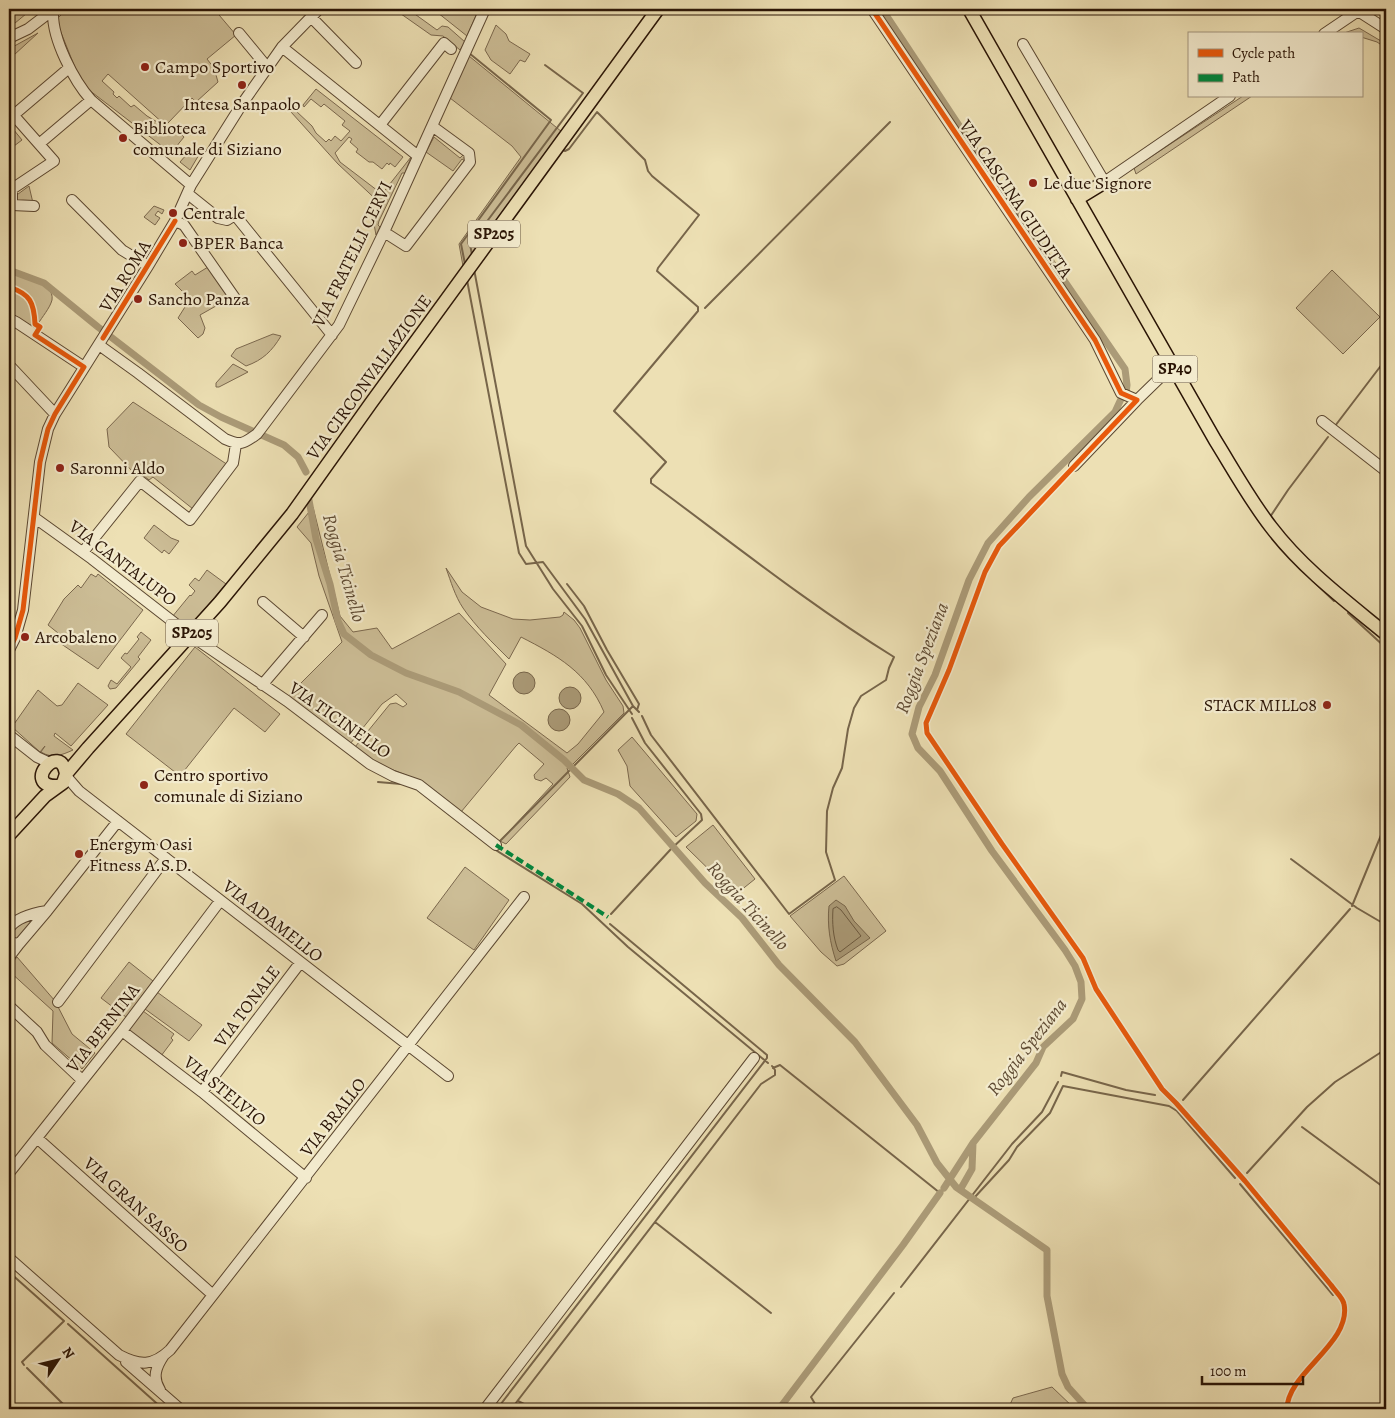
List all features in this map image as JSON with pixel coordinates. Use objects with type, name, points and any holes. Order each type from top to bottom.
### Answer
[{"type":"main road","name":"VIA CIRCONVALLAZIONE","points":[[88,748],[252,564],[292,514],[658,9]]},
{"type":"main road","name":"SP40","points":[[969,9],[1244,488],[1272,528],[1305,565],[1335,593],[1386,634]]},
{"type":"main road","points":[[1077,199],[1102,183]]},
{"type":"main road","name":"SP40","points":[[1351,605],[1386,626]]},
{"type":"main road","name":"SP205","points":[[32,810],[47,769],[88,748]]},
{"type":"main road","name":"SP205","points":[[9,835],[62,780],[88,748]]},
{"type":"main road","points":[[63,766],[62,780],[46,784],[47,769],[63,766]]},
{"type":"street","name":"VIA FRATELLI CERVI","points":[[236,444],[244,443],[257,434],[339,325],[384,232],[485,9]]},
{"type":"street","name":"VIA CASCINA GIUDITTA","points":[[872,9],[1095,340],[1120,393],[1137,400]]},
{"type":"street","points":[[9,38],[28,29],[46,16],[50,10]]},
{"type":"street","points":[[50,10],[60,45],[69,68],[80,88],[218,218],[227,220],[236,215],[332,335]]},
{"type":"street","points":[[1327,32],[1359,10],[1386,29]]},
{"type":"street","points":[[315,11],[356,63]]},
{"type":"street","name":"VIA ROMA","points":[[9,650],[12,636],[23,610],[40,462],[48,430],[55,414],[148,266],[175,221],[190,190],[267,66],[315,11]]},
{"type":"street","points":[[239,33],[267,66]]},
{"type":"street","points":[[380,125],[444,43],[451,49]]},
{"type":"street","points":[[1023,44],[1102,183],[1227,98]]},
{"type":"street","points":[[282,47],[418,156]]},
{"type":"street","points":[[34,206],[12,205],[10,189],[54,162],[10,114],[69,68]]},
{"type":"street","points":[[39,144],[91,100]]},
{"type":"street","points":[[384,232],[406,246],[470,162],[469,153],[432,126]]},
{"type":"street","points":[[72,200],[122,250],[148,266]]},
{"type":"street","points":[[175,221],[184,225],[237,302]]},
{"type":"street","points":[[9,323],[12,320],[16,322],[84,367]]},
{"type":"street","points":[[83,552],[140,481],[190,520],[233,463],[236,444],[225,439],[138,373],[101,342]]},
{"type":"street","points":[[9,365],[55,414]]},
{"type":"street","points":[[1074,466],[1173,365]]},
{"type":"street","points":[[1322,421],[1386,472]]},
{"type":"street","name":"VIA CANTALUPO","points":[[35,518],[83,552],[190,635]]},
{"type":"street","points":[[263,602],[304,637]]},
{"type":"street","points":[[262,685],[322,615]]},
{"type":"street","name":"VIA TICINELLO","points":[[190,635],[287,701],[370,764],[418,786],[496,845]]},
{"type":"street","points":[[9,735],[47,769]]},
{"type":"street","name":"VIA ADAMELLO","points":[[62,780],[79,791],[448,1076]]},
{"type":"street","points":[[9,957],[14,942],[48,911],[118,821]]},
{"type":"street","points":[[58,1002],[166,858]]},
{"type":"street","name":"VIA BRALLO","points":[[162,1393],[156,1384],[155,1377],[161,1357],[306,1178],[524,897]]},
{"type":"street","name":"VIA BERNINA","points":[[9,1173],[122,1031],[220,901]]},
{"type":"street","points":[[9,928],[12,924],[29,915],[48,911]]},
{"type":"street","name":"VIA TONALE","points":[[202,1092],[300,963]]},
{"type":"street","points":[[9,1006],[37,1032],[45,1045],[82,1080]]},
{"type":"street","name":"VIA STELVIO","points":[[122,1031],[202,1092],[306,1178]]},
{"type":"street","points":[[485,1409],[754,1058]]},
{"type":"street","name":"VIA GRAN SASSO","points":[[37,1138],[213,1295]]},
{"type":"street","points":[[9,1258],[180,1409]]},
{"type":"street","points":[[119,1355],[134,1362],[146,1363],[161,1357]]},
{"type":"shaded area","points":[[9,9],[32,9],[9,28]]},
{"type":"shaded area","points":[[67,9],[214,9],[236,35],[207,59],[214,68],[218,82],[196,102],[192,98],[168,123],[164,124],[108,74],[102,81],[114,92],[113,94],[117,98],[119,96],[131,107],[134,105],[147,116],[164,126],[173,127],[184,137],[171,153],[89,90],[76,70],[60,30],[58,18]]},
{"type":"shaded area","points":[[394,9],[414,9],[412,12],[437,30],[442,26],[448,27],[465,42],[460,50],[443,36],[431,35]]},
{"type":"shaded area","points":[[433,9],[479,9],[467,36]]},
{"type":"shaded area","points":[[496,25],[506,34],[509,41],[530,54],[525,62],[520,60],[510,74],[491,60],[485,50]]},
{"type":"shaded area","points":[[1359,28],[1386,44],[1386,48],[1377,42],[1362,37],[1362,32],[1347,32]]},
{"type":"shaded area","points":[[38,33],[14,55],[9,49]]},
{"type":"shaded area","points":[[469,56],[562,132],[463,266],[459,244],[521,157],[512,146],[450,98]]},
{"type":"shaded area","points":[[316,89],[403,157],[395,167],[387,163],[382,169],[356,152],[358,149],[350,142],[352,139],[349,137],[335,153],[340,162],[382,194],[411,157],[405,173],[402,173],[379,221],[378,225],[380,227],[376,235],[374,224],[383,206],[338,164],[291,112],[296,106],[296,111],[326,142],[329,139],[331,141],[335,136],[341,141],[350,131],[342,125],[345,121],[324,104],[321,107],[311,99],[304,107],[303,105]]},
{"type":"shaded area","points":[[1240,98],[1249,98],[1136,174],[1134,168]]},
{"type":"shaded area","points":[[9,124],[22,140],[14,146],[9,139]]},
{"type":"shaded area","points":[[434,137],[460,158],[464,154],[466,162],[462,159],[453,171],[426,152]]},
{"type":"shaded area","points":[[193,147],[200,153],[190,170],[180,162]]},
{"type":"shaded area","points":[[29,186],[33,203],[14,201],[14,197]]},
{"type":"shaded area","points":[[154,206],[164,210],[162,214],[158,211],[155,215],[160,218],[155,225],[144,217]]},
{"type":"shaded area","points":[[208,267],[226,291],[230,301],[227,303],[223,302],[200,315],[205,328],[203,334],[198,338],[178,318],[190,299],[175,284],[192,271],[195,275]]},
{"type":"shaded area","points":[[1332,270],[1380,317],[1343,354],[1296,308]]},
{"type":"shaded area","points":[[9,271],[43,284],[52,294],[51,303],[38,324],[34,321],[31,326],[9,312]]},
{"type":"shaded area","points":[[273,334],[281,336],[270,351],[257,361],[246,366],[231,356],[236,349]]},
{"type":"shaded area","points":[[233,364],[248,372],[216,387],[216,383]]},
{"type":"shaded area","points":[[133,402],[228,465],[193,509],[153,477],[149,480],[138,471],[135,474],[109,447],[107,429]]},
{"type":"shaded area","points":[[313,507],[340,616],[353,632],[377,628],[392,649],[459,613],[506,664],[489,695],[567,753],[578,744],[604,712],[597,698],[589,686],[570,667],[547,651],[521,637],[509,659],[479,628],[463,608],[455,594],[446,568],[462,592],[481,607],[513,619],[530,620],[560,617],[564,612],[580,628],[606,680],[623,706],[624,713],[567,768],[570,777],[506,844],[500,841],[553,784],[546,778],[541,781],[535,779],[534,775],[544,764],[519,743],[461,812],[416,779],[378,764],[355,747],[390,704],[396,703],[403,707],[407,704],[396,694],[382,704],[350,744],[286,698],[342,642],[319,576],[311,543],[297,527]]},
{"type":"shaded area","points":[[154,525],[171,538],[179,541],[169,554],[164,550],[162,553],[144,538]]},
{"type":"shaded area","points":[[207,570],[226,584],[187,627],[172,617],[195,591],[189,585],[195,578],[199,581]]},
{"type":"shaded area","points":[[91,574],[96,577],[98,574],[143,610],[98,669],[54,639],[58,633],[48,625],[64,599],[78,585],[81,588]]},
{"type":"shaded area","points":[[141,632],[151,640],[138,657],[140,659],[116,688],[110,689],[108,686],[111,680],[117,684],[131,667],[121,658],[125,653],[127,654],[139,639],[137,637]]},
{"type":"shaded area","points":[[195,647],[280,714],[265,732],[234,708],[180,776],[126,734]]},
{"type":"shaded area","points":[[78,683],[108,705],[71,746],[55,733],[54,736],[73,750],[57,756],[45,754],[41,752],[45,746],[40,752],[12,727],[38,690],[57,706],[62,705]]},
{"type":"shaded area","points":[[632,737],[697,814],[696,821],[676,837],[630,786],[627,766],[618,750]]},
{"type":"shaded area","points":[[713,825],[755,879],[735,895],[686,847]]},
{"type":"shaded area","points":[[465,867],[509,900],[474,950],[427,918]]},
{"type":"shaded area","points":[[844,876],[886,931],[844,964],[837,966],[821,952],[790,916]]},
{"type":"shaded area","points":[[37,916],[19,939],[15,940],[10,937],[12,928]]},
{"type":"shaded area","points":[[17,957],[55,1001],[72,1034],[95,1053],[82,1069],[52,1043],[53,1011],[9,971],[9,967]]},
{"type":"shaded area","points":[[129,962],[153,981],[126,1017],[101,998]]},
{"type":"shaded area","points":[[157,992],[202,1025],[189,1041],[145,1009]]},
{"type":"shaded area","points":[[143,1011],[174,1034],[171,1038],[173,1040],[161,1056],[129,1030]]},
{"type":"shaded area","points":[[1052,1387],[1075,1409],[1008,1409],[1013,1398]]},
{"type":"water","points":[[524,672],[532,675],[535,683],[532,691],[524,694],[516,691],[513,683],[516,675]]},
{"type":"water","points":[[570,687],[578,690],[581,698],[578,706],[570,709],[562,706],[559,698],[562,690]]},
{"type":"water","points":[[559,709],[567,712],[570,720],[567,728],[559,731],[551,728],[548,720],[551,712]]},
{"type":"water","points":[[836,900],[845,906],[854,921],[870,938],[836,961],[828,920],[829,906]]},
{"type":"waterway","name":"Roggia Speziana","points":[[882,9],[997,183],[1125,369],[1126,393]]},
{"type":"waterway","points":[[465,264],[461,244],[551,120],[469,53]]},
{"type":"waterway","points":[[472,255],[470,244],[583,93],[545,65]]},
{"type":"waterway","points":[[561,149],[565,151],[569,149],[597,112],[645,160],[648,171],[652,176],[699,215],[657,271],[698,307],[698,311],[614,411],[666,462],[651,479],[651,483],[801,595],[894,657],[886,680],[861,696],[854,708],[848,729],[842,768],[833,788],[827,811],[826,852],[835,880],[789,914],[651,735],[642,716]]},
{"type":"waterway","points":[[705,308],[890,122]]},
{"type":"waterway","points":[[474,269],[526,546],[553,589],[582,626],[606,675],[632,714]]},
{"type":"waterway","name":"Roggia Ticinello","points":[[9,270],[44,283],[199,405],[284,445],[298,457],[306,472]]},
{"type":"waterway","points":[[467,280],[519,553],[526,564],[543,562],[585,619],[633,706],[639,712]]},
{"type":"waterway","points":[[1335,426],[1386,359]]},
{"type":"waterway","name":"Roggia Speziana","points":[[944,1188],[973,1143],[1036,1063],[1043,1047],[1073,1019],[1082,999],[1081,982],[1075,966],[1065,950],[992,851],[940,771],[918,748],[912,734],[919,707],[935,675],[969,580],[988,543],[1029,497],[1115,412],[1121,399]]},
{"type":"waterway","points":[[1270,517],[1328,437]]},
{"type":"waterway","name":"Roggia Ticinello","points":[[309,500],[316,539],[330,584],[338,621],[344,634],[371,655],[406,673],[459,692],[521,725],[564,760],[584,780],[618,794],[639,808],[705,883],[742,918],[779,965],[855,1042],[917,1125],[937,1163],[956,1187],[1047,1250],[1047,1296],[1062,1374],[1068,1387],[1088,1409]]},
{"type":"waterway","points":[[1312,580],[1334,601]]},
{"type":"waterway","points":[[567,584],[584,606],[639,704],[637,710]]},
{"type":"waterway","points":[[1348,613],[1386,648]]},
{"type":"waterway","points":[[498,843],[633,706]]},
{"type":"waterway","points":[[611,914],[671,849],[702,820],[701,814],[645,743],[632,718]]},
{"type":"waterway","points":[[378,782],[401,784]]},
{"type":"waterway","points":[[1352,906],[1386,823]]},
{"type":"waterway","points":[[494,849],[582,904],[628,947],[768,1063]]},
{"type":"waterway","points":[[1291,859],[1357,908],[1386,925]]},
{"type":"waterway","points":[[1183,1100],[1350,909]]},
{"type":"waterway","points":[[497,1409],[767,1058],[767,1055],[610,924]]},
{"type":"waterway","points":[[1247,1173],[1307,1107],[1335,1082],[1386,1049]]},
{"type":"waterway","points":[[773,1068],[780,1065],[940,1193]]},
{"type":"waterway","points":[[506,1409],[512,1408],[761,1084],[775,1075],[775,1070],[772,1066]]},
{"type":"waterway","points":[[1061,1076],[1062,1072],[1126,1090],[1155,1095]]},
{"type":"waterway","points":[[901,1287],[1012,1144],[1042,1112],[1058,1082]]},
{"type":"waterway","points":[[974,1198],[1009,1160],[1017,1147],[1050,1113],[1063,1086],[1169,1106],[1177,1111],[1235,1178]]},
{"type":"waterway","points":[[1302,1127],[1386,1189]]},
{"type":"waterway","points":[[960,1190],[972,1169],[973,1143]]},
{"type":"waterway","points":[[1240,1184],[1333,1295]]},
{"type":"waterway","name":"Roggia Speziana","points":[[779,1409],[940,1193]]},
{"type":"waterway","points":[[655,1222],[771,1313]]},
{"type":"waterway","points":[[9,1272],[64,1321],[22,1362],[24,1365]]},
{"type":"waterway","points":[[818,1409],[811,1397],[894,1293]]},
{"type":"waterway","points":[[68,1324],[163,1409]]},
{"type":"waterway","points":[[27,1368],[68,1409]]},
{"type":"waterway","points":[[518,1401],[534,1409]]},
{"type":"marked path","points":[[496,845],[608,917]]},
{"type":"cycle path","points":[[872,9],[1095,340],[1121,393],[1137,400],[999,546],[985,572],[949,670],[926,723],[927,733],[1002,844],[1083,958],[1096,989],[1162,1089],[1245,1181],[1342,1299],[1344,1318],[1338,1332],[1297,1383],[1290,1396],[1287,1409]]},
{"type":"cycle path","points":[[103,338],[175,221]]},
{"type":"cycle path","points":[[9,287],[22,293],[30,300],[35,324],[40,327],[35,335],[84,367],[48,429],[40,462],[23,610],[15,638],[9,650]]},
{"type":"place","name":"Campo Sportivo","points":[[145,67]]},
{"type":"place","name":"Intesa Sanpaolo","points":[[242,85]]},
{"type":"place","name":"Biblioteca comunale di Siziano","points":[[123,138]]},
{"type":"place","name":"Le due Signore","points":[[1033,183]]},
{"type":"place","name":"Centrale","points":[[173,213]]},
{"type":"place","name":"BPER Banca","points":[[183,243]]},
{"type":"place","name":"Sancho Panza","points":[[138,299]]},
{"type":"place","name":"Saronni Aldo","points":[[60,468]]},
{"type":"place","name":"Arcobaleno","points":[[25,637]]},
{"type":"place","name":"STACK MILL08","points":[[1327,705]]},
{"type":"place","name":"Centro sportivo comunale di Siziano","points":[[144,785]]},
{"type":"place","name":"Energym Oasi Fitness A.S.D.","points":[[79,854]]}]
